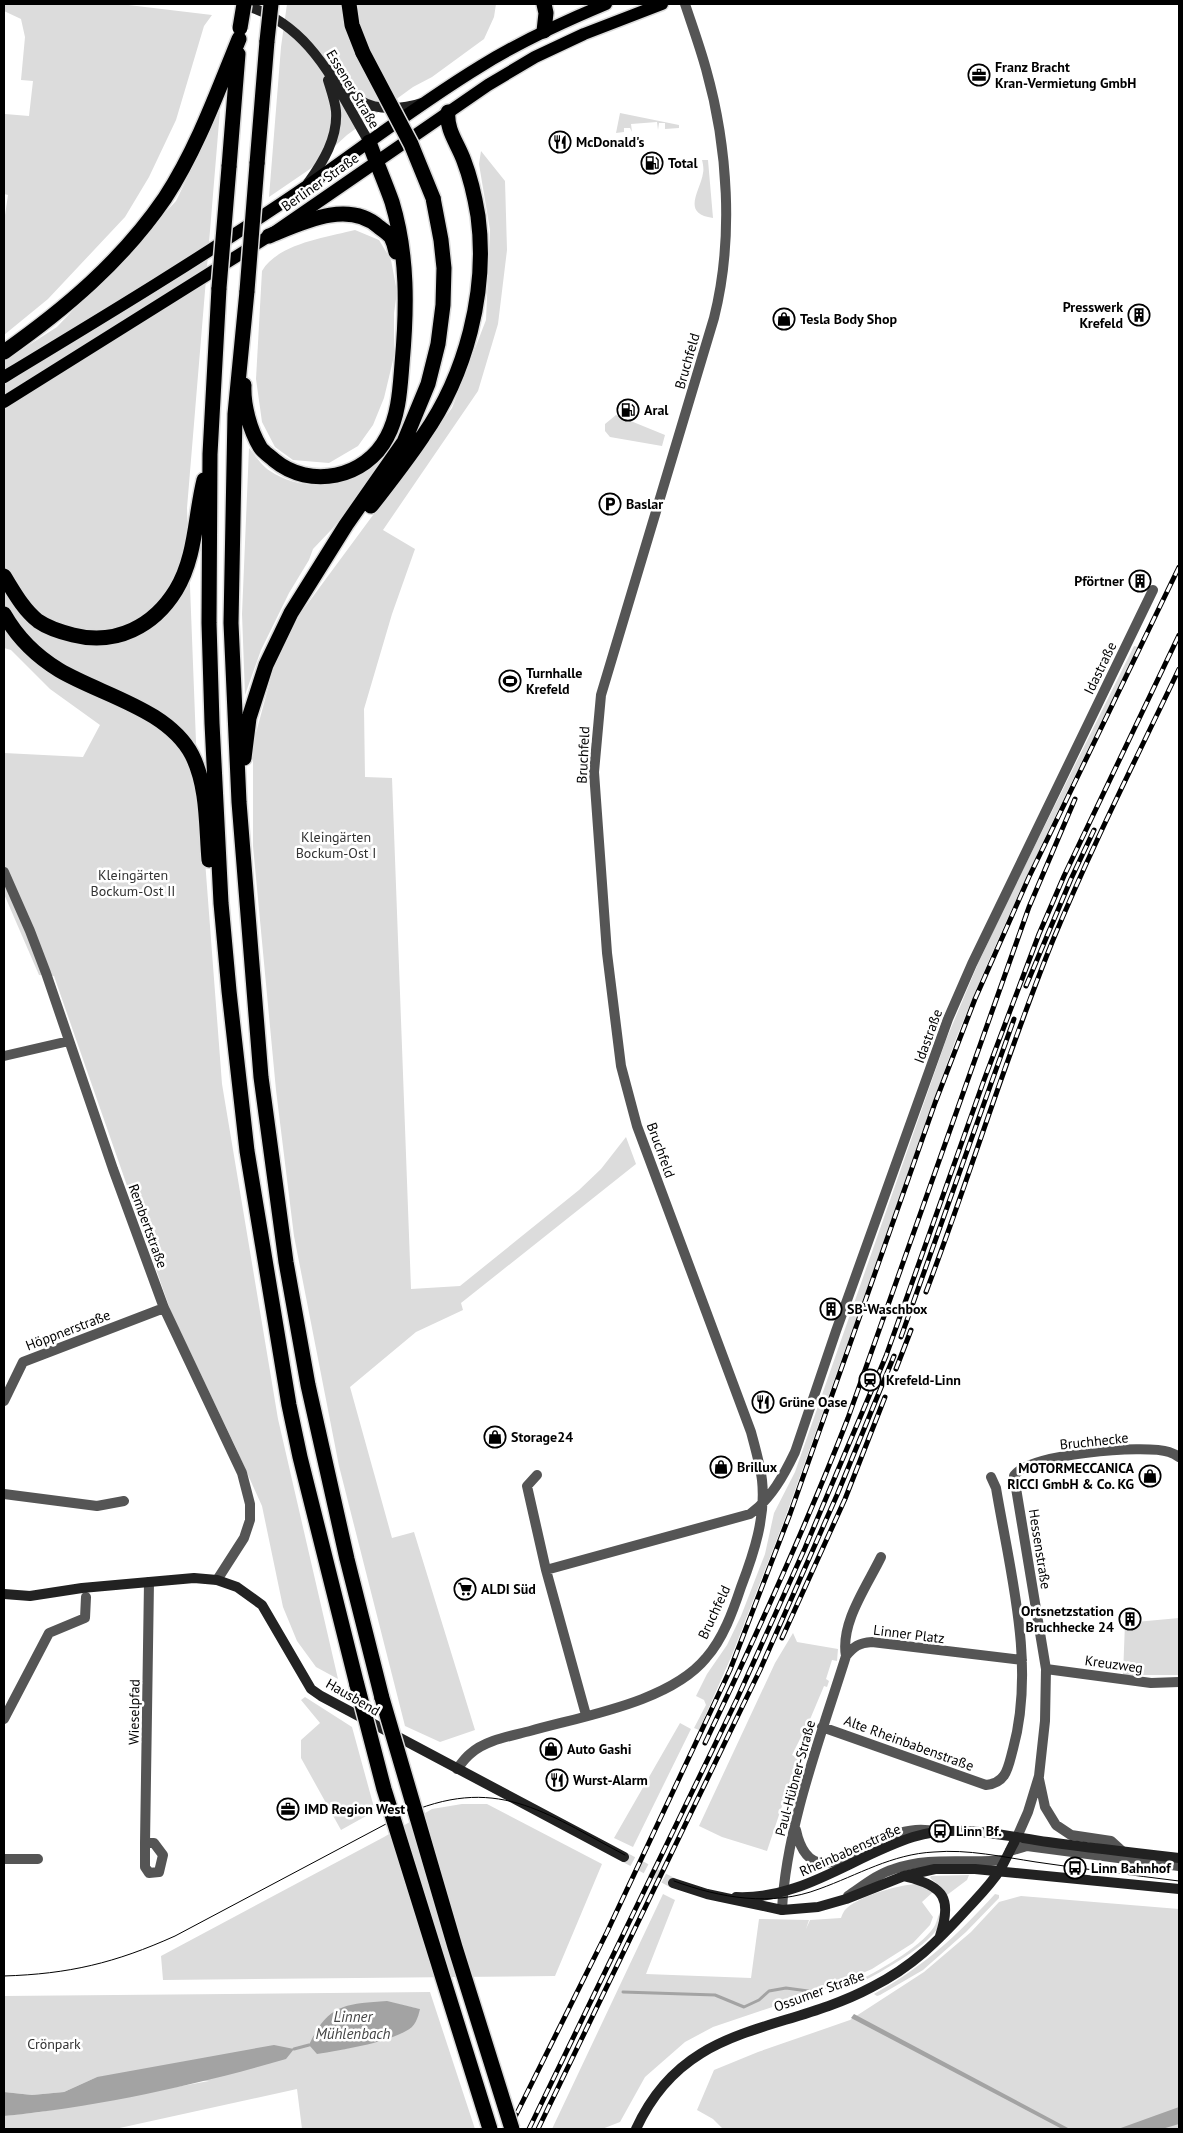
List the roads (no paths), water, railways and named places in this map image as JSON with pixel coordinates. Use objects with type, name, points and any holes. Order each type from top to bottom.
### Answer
[{"type":"highway","points":[[244,4],[220,288],[210,454],[210,650],[221,903],[247,1151],[289,1405],[300,1457],[384,1789],[490,2129]]},
{"type":"highway","points":[[271,4],[235,414],[231,522],[231,624],[239,802],[261,1077],[286,1262],[308,1386],[347,1559],[382,1698],[455,1947],[512,2129]]},
{"type":"highway","points":[[239,802],[249,718],[266,665],[291,613],[346,525],[404,442],[428,384],[438,344],[443,305],[444,268],[442,240],[433,198],[411,144],[363,53],[352,25],[350,4]]},
{"type":"highway","points":[[544,4],[546,13],[544,31]]},
{"type":"highway","points":[[4,352],[48,321],[84,290],[117,258],[165,197],[204,124],[240,34]]},
{"type":"highway","points":[[322,565],[364,516],[424,436],[446,398],[470,332],[477,293],[480,255],[478,218],[464,160],[447,120],[448,112]]},
{"type":"highway","points":[[247,291],[244,393],[251,427],[261,448],[280,465],[302,475],[325,478],[352,472],[371,459],[387,438],[397,409],[402,370],[406,300],[404,263],[392,202],[369,142]]},
{"type":"highway","points":[[269,236],[307,221],[329,215],[351,215],[371,220],[391,236],[406,300]]},
{"type":"highway","points":[[4,576],[20,603],[39,621],[59,632],[85,638],[108,638],[134,631],[159,613],[176,589],[186,568],[193,545],[197,508],[210,454]]},
{"type":"highway","points":[[4,614],[12,629],[41,658],[60,671],[147,712],[170,729],[192,754],[204,801],[209,861],[221,903]]},
{"type":"main road","name":"Essener Straße","points":[[239,4],[266,14],[307,43],[325,65],[369,142]]},
{"type":"main road","name":"Berliner Straße","points":[[4,377],[156,284],[304,188],[427,100],[481,66],[544,31],[606,4]]},
{"type":"main road","name":"Berliner Straße","points":[[4,402],[269,236],[488,85],[535,57],[620,19],[662,4]]},
{"type":"main road","points":[[325,65],[333,70],[361,101],[376,107],[399,108],[415,105],[427,100]]},
{"type":"main road","points":[[304,188],[324,161],[335,129],[336,110],[325,65]]},
{"type":"main road","name":"Hausbend","points":[[4,1594],[30,1596],[92,1587],[194,1578],[217,1580],[237,1587],[262,1605],[311,1688],[349,1712],[624,1857]]},
{"type":"main road","name":"Rheinbabenstraße","points":[[710,1895],[738,1897],[783,1892],[808,1885],[913,1837],[936,1832],[961,1831],[1179,1858]]},
{"type":"main road","name":"Ossumer Straße","points":[[636,2129],[646,2108],[661,2088],[692,2059],[719,2043],[744,2032],[861,1993],[904,1969],[939,1940],[986,1888],[999,1871],[1017,1837]]},
{"type":"main road","points":[[673,1883],[710,1895],[782,1910],[818,1907],[841,1901],[904,1876],[935,1869],[960,1868],[999,1871],[1179,1889]]},
{"type":"main road","points":[[904,1876],[927,1883],[938,1890],[944,1902],[947,1915],[939,1940]]},
{"type":"street","name":"Bruchfeld","points":[[457,1769],[470,1753],[496,1740],[636,1701],[668,1688],[695,1670],[707,1658],[719,1639],[738,1595],[756,1540],[763,1505],[762,1479],[751,1432],[637,1126],[625,1084],[609,976],[594,772],[601,695],[704,352],[720,293],[723,268],[726,240],[725,191],[718,128],[706,69],[685,4]]},
{"type":"street","name":"Idastraße","points":[[763,1505],[786,1470],[795,1452],[836,1331],[955,1003],[972,964],[1153,590]]},
{"type":"street","name":"Rembertstraße","points":[[4,872],[30,930],[164,1308],[242,1473],[250,1504],[250,1520],[244,1538],[217,1580]]},
{"type":"street","points":[[4,1056],[69,1041]]},
{"type":"street","name":"Höppnerstraße","points":[[4,1401],[24,1362],[164,1308]]},
{"type":"street","name":"Bruchhecke","points":[[1014,1476],[1017,1471],[1031,1463],[1098,1452],[1155,1450],[1169,1452],[1179,1457]]},
{"type":"street","points":[[537,1475],[527,1486],[546,1570],[586,1715]]},
{"type":"street","name":"Hessenstraße","points":[[1014,1476],[1046,1669],[1045,1721],[1038,1776],[1028,1812],[1017,1837]]},
{"type":"street","points":[[991,1477],[998,1497],[1018,1620],[1022,1660]]},
{"type":"street","points":[[4,1494],[97,1506],[124,1501]]},
{"type":"street","points":[[546,1570],[750,1514],[763,1505]]},
{"type":"street","points":[[846,1656],[844,1644],[846,1633],[881,1557]]},
{"type":"street","name":"Wieselpfad","points":[[145,1843],[149,1582]]},
{"type":"street","points":[[4,1719],[49,1633],[85,1618],[86,1597]]},
{"type":"street","name":"Linner Platz","points":[[846,1656],[852,1648],[860,1643],[872,1642],[1022,1660]]},
{"type":"street","name":"Paul-Hübner-Straße","points":[[782,1910],[783,1892],[796,1828],[822,1727],[846,1656]]},
{"type":"street","name":"Alte Rheinbabenstraße","points":[[822,1727],[986,1785],[996,1784],[1002,1779],[1008,1768],[1020,1717],[1023,1690],[1022,1660]]},
{"type":"street","name":"Kreuzweg","points":[[1046,1669],[1151,1683],[1179,1682]]},
{"type":"street","name":"Hessenstraße","points":[[1038,1776],[1045,1807],[1056,1825],[1071,1835],[1111,1841],[1122,1851]]},
{"type":"street","points":[[796,1828],[799,1842],[806,1855],[823,1863],[836,1861],[878,1841],[911,1830],[924,1829],[936,1832]]},
{"type":"street","points":[[841,1901],[876,1877],[894,1868],[921,1862],[1007,1856],[1027,1846],[1179,1866]]},
{"type":"street","points":[[4,1860],[38,1860]]},
{"type":"water","name":"Linner Mühlenbach","points":[[387,2001],[420,2009],[414,2025],[397,2035],[363,2046],[317,2054],[309,2045],[323,2021],[339,2009],[360,2003]]},
{"type":"water","points":[[854,2014],[1070,2129],[1062,2129],[851,2018]]},
{"type":"water","name":"Linner Mühlenbach","points":[[274,2045],[294,2049],[286,2059],[217,2078],[110,2101],[4,2116],[4,2092],[32,2095],[64,2092],[97,2077]]},
{"type":"water","points":[[1179,2107],[1179,2124],[1162,2129],[1118,2129]]},
{"type":"waterway","points":[[623,1992],[715,1995],[744,2007],[759,2000],[769,1991],[786,1988],[808,1991]]},
{"type":"waterway","name":"Linner Mühlenbach","points":[[294,2049],[309,2045]]},
{"type":"tunnel","points":[[624,1857],[673,1883]]},
{"type":"tram line","points":[[4,1976],[71,1970],[112,1960],[153,1945],[175,1936],[401,1816],[435,1804],[465,1798],[492,1798],[518,1803],[543,1812],[625,1855]]},
{"type":"tram line","points":[[674,1881],[728,1896],[765,1899],[783,1898],[819,1889],[889,1861],[919,1854],[947,1851],[985,1854],[1179,1881]]},
{"type":"railway","points":[[509,2129],[607,1932],[730,1670],[790,1514],[935,1103],[975,999],[1029,877],[1179,567]]},
{"type":"railway","points":[[529,2129],[737,1699],[805,1548],[886,1356],[984,1080],[1039,934],[1064,876],[1179,635]]},
{"type":"railway","points":[[926,1292],[1053,940],[1098,838],[1179,669]]},
{"type":"railway","points":[[705,1743],[815,1501],[848,1418],[1029,907],[1075,799]]},
{"type":"railway","points":[[1026,986],[1071,879],[1094,830]]},
{"type":"railway","points":[[901,1337],[1014,1019]]},
{"type":"railway","points":[[896,1369],[911,1330]]},
{"type":"railway","points":[[538,2129],[760,1670],[837,1495],[894,1356]]},
{"type":"railway","points":[[782,1638],[845,1499],[885,1397]]},
{"type":"place","name":"Franz Bracht Kran-Vermietung GmbH","points":[[979,75]]},
{"type":"place","name":"McDonald's","points":[[560,142]]},
{"type":"place","name":"Total","points":[[652,163]]},
{"type":"place","name":"Presswerk Krefeld","points":[[1139,315]]},
{"type":"place","name":"Tesla Body Shop","points":[[784,319]]},
{"type":"place","name":"Aral","points":[[628,410]]},
{"type":"place","name":"Baslar","points":[[610,504]]},
{"type":"place","name":"Pförtner","points":[[1140,581]]},
{"type":"place","name":"Turnhalle Krefeld","points":[[510,681]]},
{"type":"place","name":"SB-Waschbox","points":[[831,1309]]},
{"type":"place","name":"Krefeld-Linn","points":[[870,1380]]},
{"type":"place","name":"Grüne Oase","points":[[763,1402]]},
{"type":"place","name":"Storage24","points":[[495,1437]]},
{"type":"place","name":"Brillux","points":[[721,1467]]},
{"type":"place","name":"MOTORMECCANICA RICCI GmbH & Co. KG","points":[[1150,1476]]},
{"type":"place","name":"ALDI Süd","points":[[465,1589]]},
{"type":"place","name":"Ortsnetzstation Bruchhecke 24","points":[[1130,1619]]},
{"type":"place","name":"Auto Gashi","points":[[551,1749]]},
{"type":"place","name":"Wurst-Alarm","points":[[557,1780]]},
{"type":"place","name":"IMD Region West","points":[[288,1809]]},
{"type":"place","name":"Linn Bf.","points":[[940,1831]]},
{"type":"place","name":"Linn Bahnhof","points":[[1075,1868]]},
{"type":"park label","name":"Kleingärten Bockum-Ost I","points":[[336,846]]},
{"type":"park label","name":"Kleingärten Bockum-Ost II","points":[[133,884]]},
{"type":"park label","name":"Crönpark","points":[[54,2044]]}]
